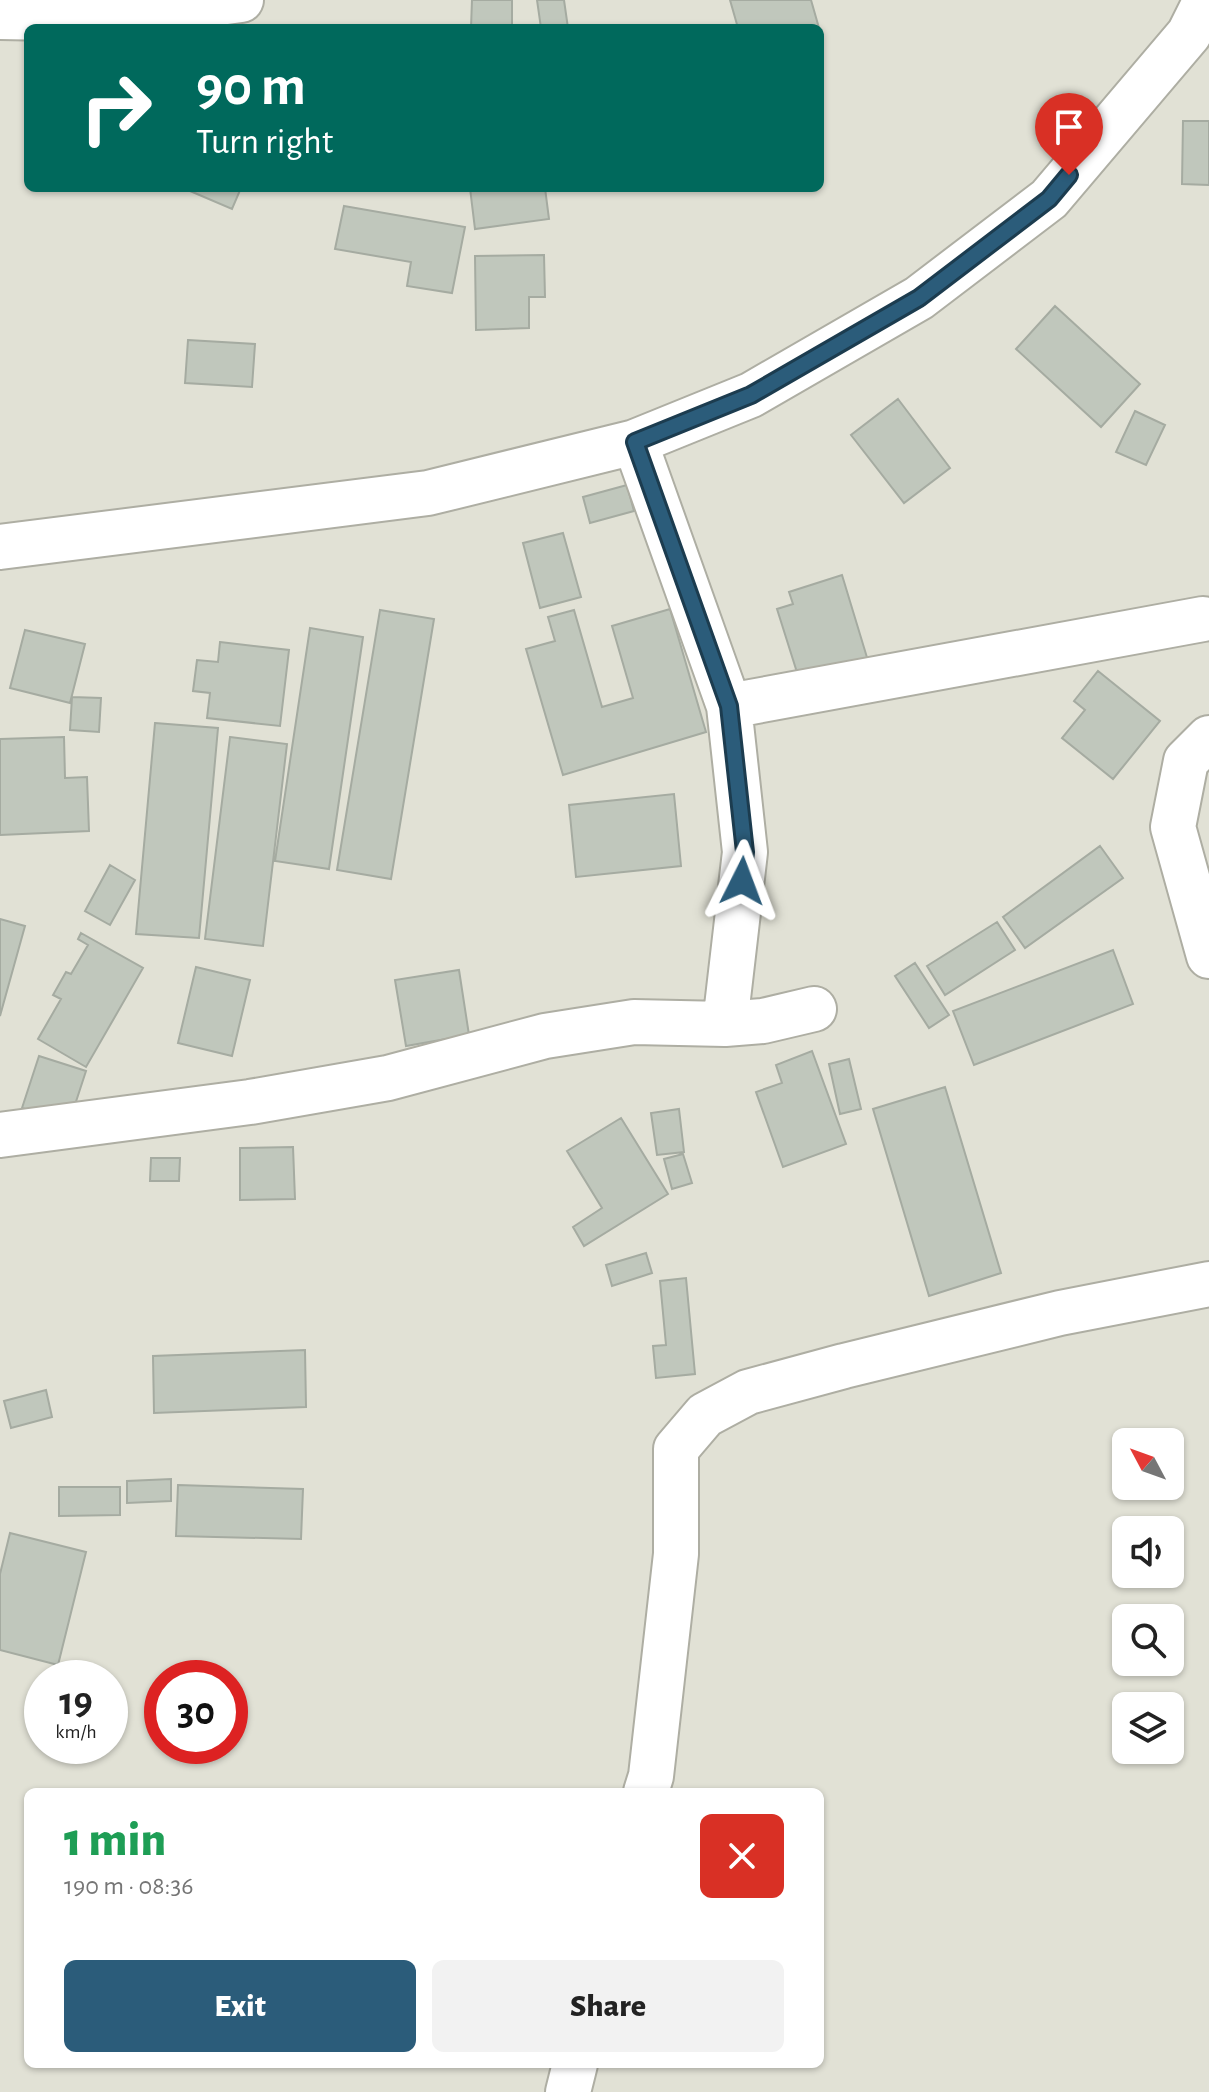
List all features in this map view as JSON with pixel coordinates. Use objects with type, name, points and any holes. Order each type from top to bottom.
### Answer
[{"type":"street","points":[[0,17],[104,19],[241,0]]},
{"type":"street","points":[[0,547],[428,493],[635,442],[751,395],[919,298],[1049,199],[1189,34],[1206,0]]},
{"type":"street","points":[[635,442],[729,706],[745,852],[725,1024]]},
{"type":"street","points":[[729,706],[1203,619]]},
{"type":"street","points":[[1209,738],[1186,761],[1173,827],[1209,956]]},
{"type":"street","points":[[0,1135],[250,1102],[388,1078],[545,1036],[634,1022],[725,1024],[763,1021],[814,1009]]},
{"type":"street","points":[[647,1788],[676,1554],[676,1449],[705,1415],[748,1392],[844,1366],[1060,1313],[1209,1284]]},
{"type":"street","points":[[568,2092],[574,2068]]},
{"type":"building","points":[[472,0],[512,0],[512,24],[471,24]]},
{"type":"building","points":[[537,0],[564,0],[567,24],[540,24]]},
{"type":"building","points":[[730,0],[811,0],[818,24],[737,24]]},
{"type":"building","points":[[1183,121],[1209,121],[1209,185],[1182,184]]},
{"type":"building","points":[[192,192],[239,192],[232,209]]},
{"type":"building","points":[[470,192],[546,192],[549,219],[475,229]]},
{"type":"building","points":[[344,206],[465,227],[452,293],[407,286],[411,262],[335,249]]},
{"type":"building","points":[[544,255],[545,297],[529,297],[529,328],[476,330],[475,256]]},
{"type":"building","points":[[1055,306],[1140,384],[1101,427],[1016,349]]},
{"type":"building","points":[[188,340],[255,344],[252,387],[185,383]]},
{"type":"building","points":[[898,399],[950,468],[904,503],[851,435]]},
{"type":"building","points":[[1135,411],[1165,425],[1146,465],[1116,452]]},
{"type":"building","points":[[627,485],[634,511],[590,523],[583,497]]},
{"type":"building","points":[[563,533],[581,597],[540,608],[523,543]]},
{"type":"building","points":[[842,575],[869,664],[801,685],[777,609],[793,604],[789,592]]},
{"type":"building","points":[[670,609],[706,732],[563,775],[526,649],[555,641],[548,617],[574,610],[602,707],[633,698],[612,626]]},
{"type":"building","points":[[380,610],[434,619],[391,879],[337,870]]},
{"type":"building","points":[[310,628],[363,637],[329,869],[275,861]]},
{"type":"building","points":[[25,630],[85,644],[70,703],[10,688]]},
{"type":"building","points":[[220,642],[289,650],[280,726],[207,718],[210,693],[193,691],[197,660],[218,662]]},
{"type":"building","points":[[1098,671],[1160,721],[1113,779],[1062,738],[1085,710],[1074,701]]},
{"type":"building","points":[[72,697],[101,698],[99,732],[70,730]]},
{"type":"building","points":[[155,723],[218,728],[199,938],[136,934]]},
{"type":"building","points":[[64,737],[65,778],[87,777],[89,831],[0,835],[0,739]]},
{"type":"building","points":[[230,737],[287,744],[263,946],[205,939]]},
{"type":"building","points":[[674,794],[681,866],[576,877],[569,805]]},
{"type":"building","points":[[1100,846],[1123,878],[1025,948],[1003,917]]},
{"type":"building","points":[[110,865],[135,880],[110,925],[85,911]]},
{"type":"building","points":[[0,919],[25,926],[0,1016]]},
{"type":"building","points":[[997,922],[1015,950],[945,995],[927,966]]},
{"type":"building","points":[[81,933],[143,968],[86,1067],[38,1039],[61,999],[53,995],[66,972],[71,974],[88,945],[78,939]]},
{"type":"building","points":[[1113,950],[1133,1004],[974,1065],[953,1011]]},
{"type":"building","points":[[915,963],[949,1015],[929,1028],[895,976]]},
{"type":"building","points":[[196,967],[250,980],[232,1056],[178,1043]]},
{"type":"building","points":[[459,970],[469,1035],[406,1046],[395,980]]},
{"type":"building","points":[[812,1051],[846,1144],[783,1167],[756,1092],[782,1083],[776,1065]]},
{"type":"building","points":[[39,1056],[86,1071],[69,1123],[22,1108]]},
{"type":"building","points":[[849,1059],[861,1109],[840,1114],[829,1064]]},
{"type":"building","points":[[945,1087],[1001,1273],[929,1296],[873,1109]]},
{"type":"building","points":[[679,1109],[684,1152],[657,1155],[651,1113]]},
{"type":"building","points":[[621,1118],[668,1194],[584,1246],[573,1227],[602,1208],[567,1151]]},
{"type":"building","points":[[293,1147],[295,1199],[240,1200],[240,1148]]},
{"type":"building","points":[[683,1154],[692,1183],[672,1189],[664,1159]]},
{"type":"building","points":[[151,1158],[180,1158],[179,1181],[150,1181]]},
{"type":"building","points":[[646,1253],[652,1273],[612,1286],[606,1265]]},
{"type":"building","points":[[686,1278],[695,1374],[656,1378],[653,1346],[666,1345],[660,1281]]},
{"type":"building","points":[[305,1350],[306,1407],[154,1413],[153,1356]]},
{"type":"building","points":[[46,1390],[52,1417],[11,1428],[4,1401]]},
{"type":"building","points":[[171,1479],[171,1501],[127,1503],[127,1481]]},
{"type":"building","points":[[178,1485],[303,1489],[301,1539],[176,1536]]},
{"type":"building","points":[[59,1487],[120,1487],[120,1515],[59,1516]]},
{"type":"building","points":[[10,1533],[86,1552],[59,1660],[39,1660],[0,1650],[0,1574]]},
{"type":"route","points":[[742,881],[745,852],[729,706],[635,442],[751,395],[919,298],[1049,199],[1069,175]]}]
